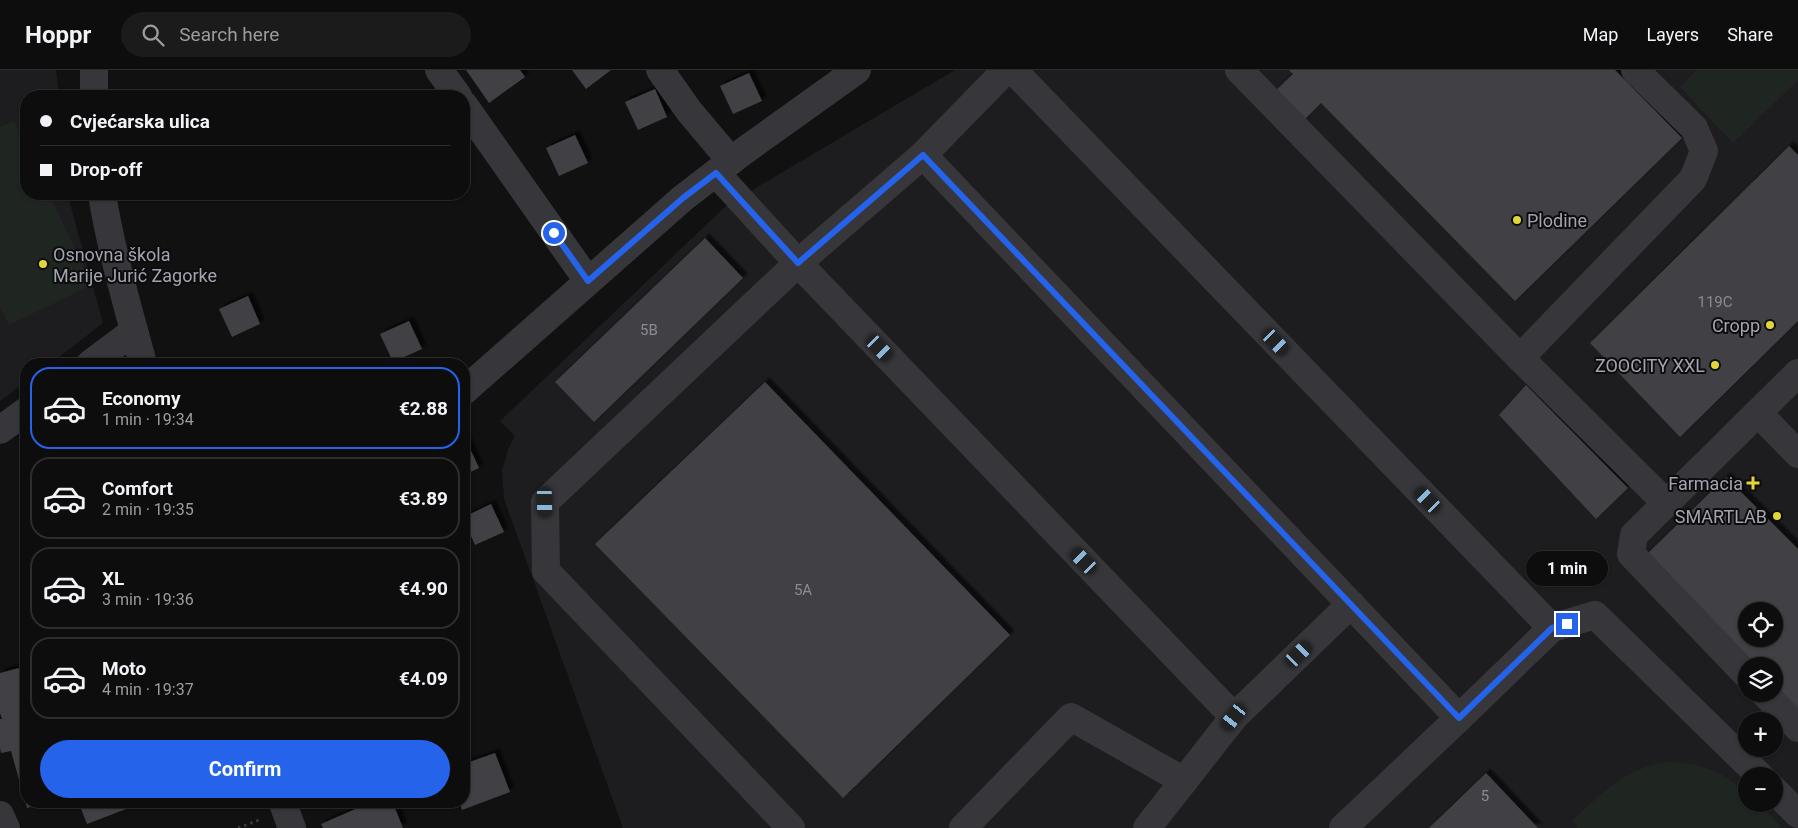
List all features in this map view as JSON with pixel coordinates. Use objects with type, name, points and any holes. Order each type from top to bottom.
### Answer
[{"type":"street","points":[[94,70],[94,90]]},
{"type":"street","points":[[439,70],[454,90]]},
{"type":"street","points":[[660,70],[689,111],[724,167],[798,263],[1234,717]]},
{"type":"street","points":[[470,386],[683,198],[857,70]]},
{"type":"street","points":[[791,828],[546,571],[545,502],[798,263],[923,155],[1006,70]]},
{"type":"street","points":[[1013,70],[1552,628]]},
{"type":"street","points":[[1239,70],[1520,358],[1666,503]]},
{"type":"street","points":[[1520,358],[1692,179],[1704,151],[1694,128],[1635,70]]},
{"type":"street","points":[[470,114],[588,281]]},
{"type":"street","points":[[923,155],[1459,718]]},
{"type":"street","points":[[103,200],[109,234],[141,358]]},
{"type":"street","points":[[98,358],[134,331]]},
{"type":"street","points":[[1738,666],[1631,554],[1634,535],[1798,373]]},
{"type":"street","points":[[1758,413],[1798,454]]},
{"type":"street","points":[[0,430],[20,415]]},
{"type":"street","points":[[1147,828],[1234,717],[1351,604]]},
{"type":"street","points":[[1343,828],[1552,628],[1595,615],[1751,767]]},
{"type":"street","points":[[1773,702],[1798,728]]},
{"type":"street","points":[[963,828],[1071,718],[1184,781]]},
{"type":"street","points":[[1783,799],[1798,814]]},
{"type":"street","points":[[285,808],[292,828]]},
{"type":"street","points":[[0,815],[6,828]]},
{"type":"shaded area","name":"Osnovna škola Marije Jurić Zagorke","points":[[0,70],[56,70],[58,90],[20,90],[20,200],[70,200],[103,323],[58,358],[20,358],[20,386],[0,401]]},
{"type":"shaded area","points":[[955,70],[1798,70],[1798,828],[623,828],[504,499],[502,471],[508,449],[515,436],[500,421],[727,205]]},
{"type":"shaded area","points":[[1697,70],[1798,70],[1798,80],[1733,143],[1680,87]]},
{"type":"shaded area","points":[[14,121],[20,134],[20,200],[52,200],[92,285],[9,325],[0,306],[0,127]]},
{"type":"shaded area","points":[[1667,762],[1690,764],[1719,773],[1738,785],[1738,812],[1767,812],[1783,828],[1578,828],[1572,821],[1604,792],[1626,776],[1652,765]]},
{"type":"building","points":[[466,70],[520,70],[525,77],[489,103]]},
{"type":"building","points":[[572,70],[611,70],[586,89]]},
{"type":"building","name":"Plodine","points":[[1289,70],[1615,70],[1682,138],[1515,301],[1321,103],[1301,123],[1272,94],[1293,74]]},
{"type":"building","points":[[749,73],[762,101],[733,114],[720,86]]},
{"type":"building","points":[[655,89],[667,117],[638,130],[625,102]]},
{"type":"building","points":[[575,135],[588,163],[559,176],[546,148]]},
{"type":"building","points":[[1789,146],[1798,155],[1798,321],[1680,437],[1590,343]]},
{"type":"building","points":[[705,238],[743,278],[594,422],[555,382]]},
{"type":"building","points":[[248,296],[260,324],[232,337],[219,309]]},
{"type":"building","points":[[409,321],[422,349],[402,358],[391,358],[380,334]]},
{"type":"building","points":[[765,382],[1010,635],[843,798],[595,544]]},
{"type":"building","points":[[1526,385],[1628,488],[1596,519],[1499,415]]},
{"type":"building","points":[[470,449],[479,468],[470,472]]},
{"type":"building","points":[[1726,477],[1798,549],[1798,715],[1783,700],[1783,657],[1741,657],[1644,557]]},
{"type":"building","points":[[491,504],[504,532],[475,545],[470,534],[470,514]]},
{"type":"building","points":[[19,668],[20,671],[20,783],[11,751],[1,753],[0,748],[0,719],[2,719],[0,713],[0,673]]},
{"type":"building","points":[[495,753],[510,792],[470,807],[470,762]]},
{"type":"building","points":[[1486,773],[1538,828],[1429,828]]},
{"type":"building","points":[[81,808],[129,808],[87,824]]},
{"type":"building","points":[[358,808],[395,808],[403,828],[323,828],[321,824]]},
{"type":"place","name":"Plodine","points":[[1517,220]]},
{"type":"place","name":"Osnovna škola Marije Jurić Zagorke","points":[[43,264]]},
{"type":"place","name":"Cropp","points":[[1770,325]]},
{"type":"place","name":"ZOOCITY XXL","points":[[1715,365]]},
{"type":"place","name":"Farmacia","points":[[1753,483]]},
{"type":"place","name":"SMARTLAB","points":[[1777,516]]},
{"type":"route","points":[[554,233],[588,281],[683,198],[716,173],[798,263],[923,155],[1459,718],[1552,628],[1567,624]]}]
